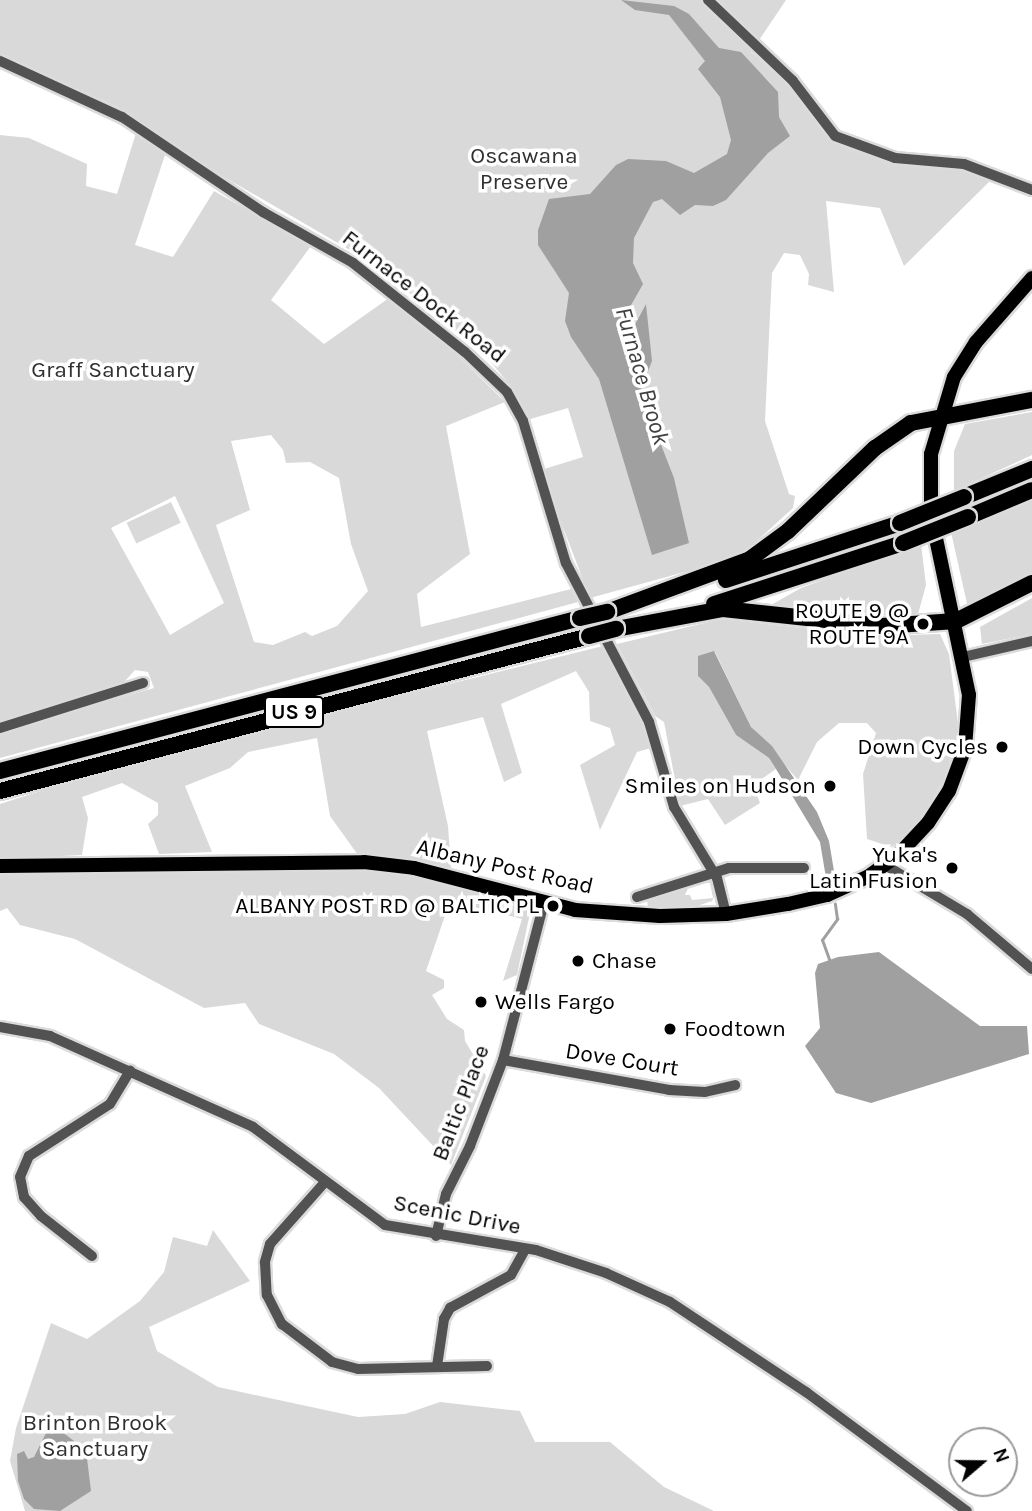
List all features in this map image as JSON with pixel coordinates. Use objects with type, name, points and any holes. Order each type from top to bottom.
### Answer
[{"type":"highway","points":[[607,612],[744,563],[788,530],[887,439],[911,423],[1032,400]]},
{"type":"highway","name":"US 9","points":[[0,771],[775,566],[900,523],[1032,469]]},
{"type":"highway","name":"US 9","points":[[0,791],[794,581],[903,543],[1032,490]]},
{"type":"highway","points":[[616,629],[730,609],[882,626],[956,621],[1032,583]]},
{"type":"main road","name":"Albany Post Road","points":[[0,866],[364,862],[414,869],[544,903],[614,914],[726,914],[827,895],[885,865],[928,823],[957,773],[969,727],[963,657],[928,494],[930,454],[939,416],[966,357],[1032,278]]},
{"type":"street","points":[[708,0],[793,81],[835,136],[895,159],[964,164],[1032,190]]},
{"type":"street","name":"Furnace Dock Road","points":[[0,61],[122,117],[263,212],[353,263],[465,352],[507,392],[523,421],[566,563],[652,728],[676,812],[713,871],[726,914]]},
{"type":"street","points":[[963,657],[1032,641]]},
{"type":"street","points":[[0,728],[143,683]]},
{"type":"street","points":[[885,865],[967,914],[1032,969]]},
{"type":"street","points":[[637,897],[713,871],[760,866],[804,868]]},
{"type":"street","name":"Baltic Place","points":[[436,1236],[446,1194],[470,1146],[503,1060],[544,903]]},
{"type":"street","name":"Scenic Drive","points":[[0,1027],[50,1036],[253,1127],[385,1225],[525,1250],[606,1273],[670,1302],[726,1336],[865,1434],[967,1511]]},
{"type":"street","name":"Dove Court","points":[[503,1060],[669,1090],[705,1092],[735,1084]]},
{"type":"street","points":[[92,1256],[41,1216],[24,1197],[20,1177],[29,1156],[110,1104],[130,1071]]},
{"type":"street","points":[[326,1182],[270,1244],[265,1276],[272,1310],[297,1339],[332,1362],[358,1369],[487,1366]]},
{"type":"street","points":[[437,1366],[444,1319],[450,1308],[511,1275],[525,1250]]},
{"type":"green space","name":"Oscawana Preserve","points":[[0,0],[786,0],[751,52],[794,90],[833,139],[891,162],[959,167],[992,179],[904,266],[880,208],[826,201],[834,292],[808,285],[809,274],[800,255],[784,253],[772,273],[765,421],[789,494],[795,496],[793,508],[739,557],[590,598],[541,470],[583,457],[568,408],[527,420],[514,390],[485,355],[374,264],[202,164],[118,107],[0,54]]},
{"type":"green space","name":"Graff Sanctuary","points":[[136,133],[165,155],[135,245],[173,257],[214,191],[311,246],[271,300],[324,344],[389,298],[446,344],[505,402],[446,426],[470,554],[417,594],[421,627],[571,589],[578,602],[0,758],[0,732],[154,688],[148,672],[135,670],[116,691],[0,721],[0,135],[29,138],[87,164],[86,186],[117,194]],"holes":[[[271,435],[283,450],[286,463],[310,462],[339,478],[351,544],[368,591],[337,626],[312,636],[305,632],[273,645],[254,642],[216,525],[250,510],[231,441]],[[175,496],[224,603],[170,635],[111,528]]]},
{"type":"green space","points":[[1032,412],[1032,455],[954,491],[954,451],[965,424]]},
{"type":"green space","points":[[1032,499],[1032,578],[968,608],[951,532]]},
{"type":"green space","points":[[171,502],[181,523],[136,544],[127,523]]},
{"type":"green space","points":[[921,544],[926,585],[917,618],[771,605],[801,588]]},
{"type":"green space","points":[[1032,598],[1032,634],[982,644],[980,627]]},
{"type":"green space","points":[[721,619],[877,636],[940,634],[949,654],[959,731],[945,778],[913,831],[891,847],[867,839],[863,774],[876,733],[867,723],[839,723],[817,742],[798,780],[751,727],[715,652],[698,676],[709,687],[736,735],[769,758],[776,769],[753,785],[760,803],[725,825],[708,799],[680,806],[664,722],[655,716],[617,644]]},
{"type":"green space","points":[[603,646],[654,747],[637,752],[600,830],[580,765],[615,745],[610,728],[590,721],[589,692],[576,671],[501,704],[522,773],[504,782],[483,717],[427,731],[448,826],[451,868],[358,855],[330,816],[317,738],[248,752],[230,768],[185,786],[212,852],[159,854],[148,824],[158,815],[158,803],[122,783],[82,797],[88,818],[82,855],[0,859],[0,804],[128,763]]},
{"type":"green space","points":[[337,866],[423,877],[531,908],[517,975],[503,981],[522,919],[450,901],[426,971],[444,980],[444,988],[432,995],[447,1019],[464,1030],[465,1041],[486,1076],[451,1165],[379,1088],[334,1054],[259,1024],[245,1003],[204,1008],[75,939],[20,925],[7,908],[0,911],[0,872]]},
{"type":"green space","points":[[706,876],[712,879],[716,893],[712,901],[691,908],[648,910],[647,898],[689,886],[685,895],[690,895],[692,900],[713,898],[710,883],[697,882]]},
{"type":"green space","name":"Brinton Brook Sanctuary","points":[[213,1230],[250,1281],[149,1327],[157,1351],[218,1387],[358,1417],[405,1414],[440,1402],[520,1411],[535,1442],[610,1442],[664,1487],[714,1511],[25,1511],[10,1461],[16,1428],[51,1323],[87,1339],[140,1301],[164,1272],[173,1237],[207,1246]]},
{"type":"water","points":[[621,0],[674,6],[689,14],[719,48],[741,52],[778,92],[779,117],[790,136],[768,153],[726,200],[713,206],[695,205],[680,215],[662,199],[653,202],[634,238],[633,263],[643,284],[617,330],[621,337],[629,336],[646,304],[652,361],[640,391],[674,478],[689,543],[652,555],[599,379],[571,337],[565,321],[569,293],[538,245],[538,230],[549,199],[590,194],[616,165],[628,159],[666,161],[694,173],[727,154],[731,140],[720,97],[698,69],[705,61],[669,15],[635,10]]},
{"type":"water","points":[[714,651],[751,727],[772,746],[817,812],[829,841],[835,877],[826,878],[820,842],[769,758],[736,735],[709,687],[698,676],[698,656]]},
{"type":"water","points":[[879,952],[980,1026],[1027,1026],[1029,1054],[871,1103],[836,1093],[805,1046],[820,1028],[815,973],[818,964],[838,957]]},
{"type":"water","points":[[57,1428],[86,1450],[91,1491],[60,1511],[34,1509],[24,1499],[18,1481],[17,1454],[24,1451],[28,1459],[34,1457],[46,1433]]},
{"type":"waterway","name":"Furnace Brook","points":[[830,962],[822,940],[837,919],[835,904]]},
{"type":"place","name":"ROUTE 9 @ ROUTE 9A","points":[[923,624]]},
{"type":"place","name":"Down Cycles","points":[[1002,747]]},
{"type":"place","name":"Smiles on Hudson","points":[[830,786]]},
{"type":"place","name":"Yuka's Latin Fusion","points":[[952,868]]},
{"type":"place","name":"ALBANY POST RD @ BALTIC PL","points":[[553,906]]},
{"type":"place","name":"Chase","points":[[578,961]]},
{"type":"place","name":"Wells Fargo","points":[[481,1002]]},
{"type":"place","name":"Foodtown","points":[[670,1029]]}]
